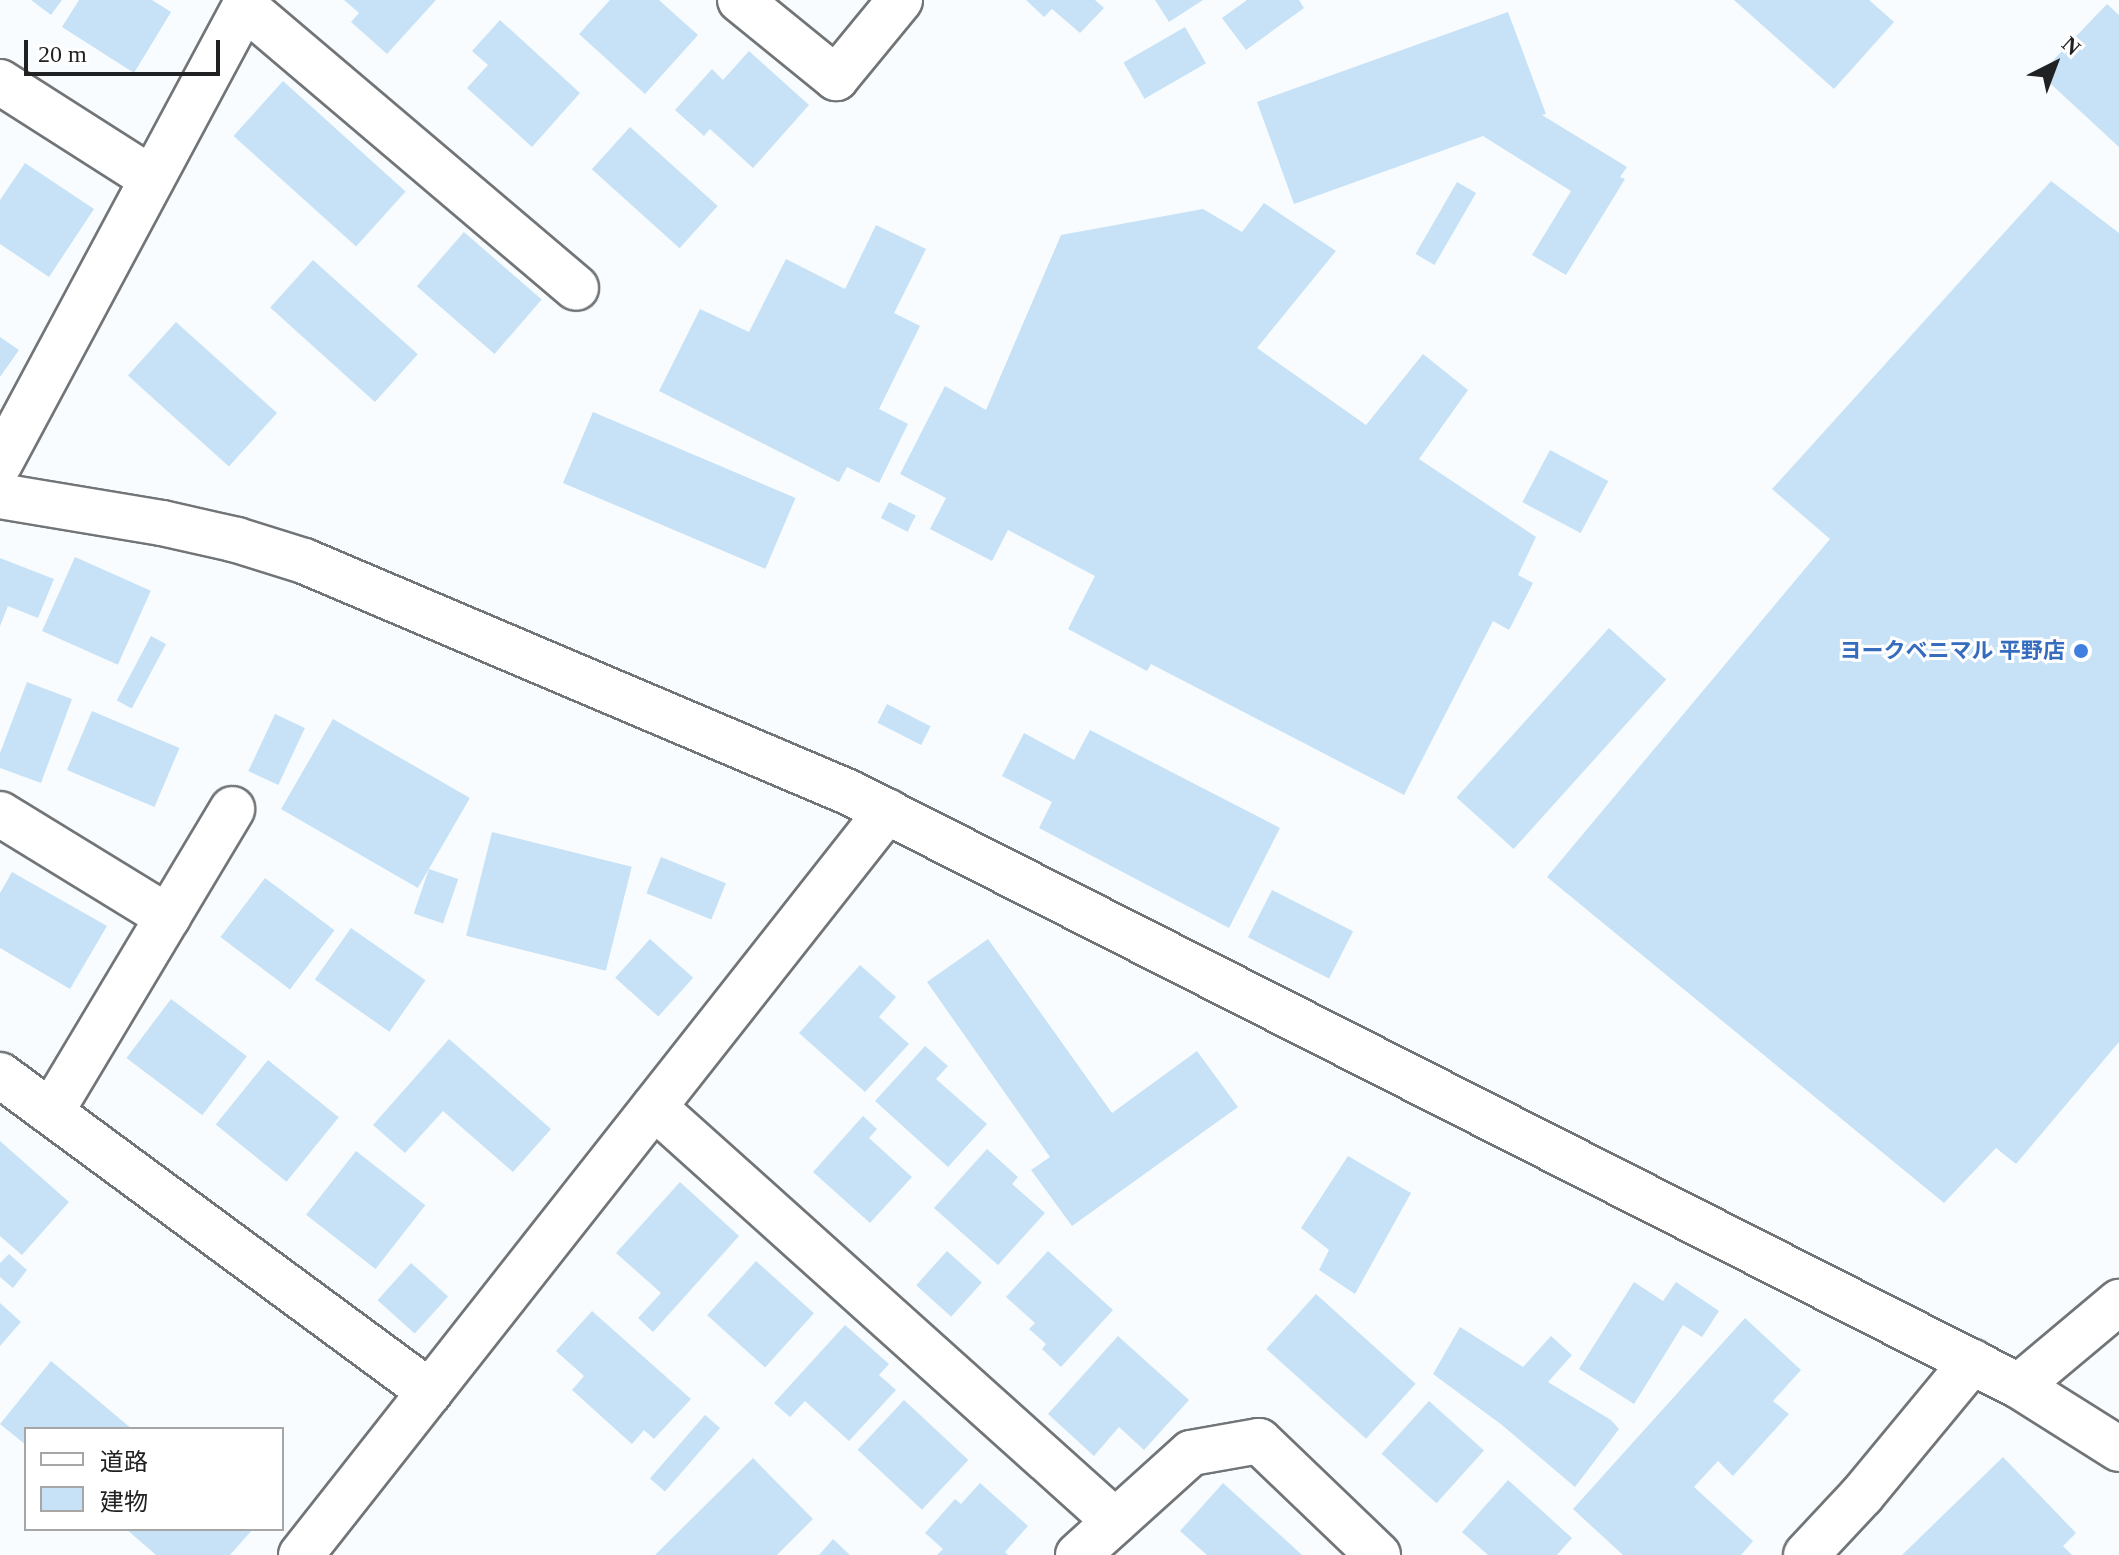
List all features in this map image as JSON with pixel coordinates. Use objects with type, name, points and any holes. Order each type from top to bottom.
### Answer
[{"type":"street","points":[[740,0],[836,78],[900,0]]},
{"type":"street","points":[[0,463],[246,3],[576,288]]},
{"type":"street","points":[[0,82],[152,179]]},
{"type":"street","points":[[0,496],[162,523],[237,540],[304,561],[887,811],[2019,1386],[2119,1449]]},
{"type":"street","points":[[51,1112],[232,809]]},
{"type":"street","points":[[301,1555],[887,811]]},
{"type":"street","points":[[0,814],[168,917]]},
{"type":"street","points":[[0,1075],[430,1392]]},
{"type":"street","points":[[654,1107],[1115,1521]]},
{"type":"street","points":[[2019,1386],[2119,1302]]},
{"type":"street","points":[[1806,1555],[1862,1495],[1972,1362]]},
{"type":"street","points":[[1078,1555],[1191,1453],[1259,1441],[1378,1555]]},
{"type":"building","points":[[31,0],[62,0],[51,15]]},
{"type":"building","points":[[79,0],[152,0],[171,12],[134,73],[62,27]]},
{"type":"building","points":[[344,0],[436,0],[387,54],[351,22],[359,13]]},
{"type":"building","points":[[610,0],[659,0],[698,35],[645,94],[579,34]]},
{"type":"building","points":[[1026,0],[1095,0],[1104,8],[1080,33],[1052,9],[1044,17]]},
{"type":"building","points":[[1155,0],[1203,0],[1169,22]]},
{"type":"building","points":[[1247,0],[1299,0],[1304,8],[1246,50],[1222,18]]},
{"type":"building","points":[[1734,0],[1869,0],[1894,22],[1834,89]]},
{"type":"building","points":[[2107,4],[2119,15],[2119,147],[2040,74]]},
{"type":"building","points":[[1508,12],[1546,114],[1542,115],[1627,167],[1620,177],[1625,179],[1566,275],[1532,255],[1571,191],[1483,136],[1294,204],[1257,102]]},
{"type":"building","points":[[500,20],[580,93],[532,147],[467,88],[488,65],[472,51]]},
{"type":"building","points":[[1185,27],[1206,63],[1145,99],[1124,62]]},
{"type":"building","points":[[749,51],[809,105],[753,168],[710,129],[704,136],[675,110],[712,69],[723,80]]},
{"type":"building","points":[[283,81],[406,191],[356,246],[233,136]]},
{"type":"building","points":[[630,127],[718,206],[680,248],[592,169]]},
{"type":"building","points":[[25,163],[94,209],[49,277],[0,244],[0,200]]},
{"type":"building","points":[[2051,181],[2119,233],[2119,1042],[2016,1164],[1996,1148],[1944,1203],[1547,877],[1830,539],[1772,489]]},
{"type":"building","points":[[1457,182],[1476,193],[1435,265],[1416,254]]},
{"type":"building","points":[[1264,203],[1336,251],[1257,348],[1366,425],[1423,354],[1468,390],[1419,459],[1536,537],[1518,575],[1533,583],[1509,630],[1493,621],[1404,795],[1151,664],[1147,671],[1068,629],[1095,576],[1008,530],[992,561],[930,529],[946,498],[900,474],[945,386],[986,410],[1061,235],[1203,209],[1242,232]]},
{"type":"building","points":[[876,225],[926,249],[894,313],[920,326],[879,409],[908,424],[879,483],[847,467],[839,482],[659,391],[700,309],[749,332],[786,259],[845,289]]},
{"type":"building","points":[[464,232],[542,300],[494,354],[417,286]]},
{"type":"building","points":[[313,260],[418,354],[375,402],[270,308]]},
{"type":"building","points":[[176,322],[277,413],[229,467],[128,376]]},
{"type":"building","points":[[0,337],[19,350],[0,377]]},
{"type":"building","points":[[593,412],[796,498],[765,569],[563,483]]},
{"type":"building","points":[[1550,450],[1608,481],[1581,533],[1522,502]]},
{"type":"building","points":[[889,502],[916,516],[908,532],[881,518]]},
{"type":"building","points":[[75,557],[151,591],[118,665],[42,631]]},
{"type":"building","points":[[0,558],[54,579],[38,618],[8,606],[0,626]]},
{"type":"building","points":[[1609,628],[1666,680],[1514,849],[1456,797]]},
{"type":"building","points":[[151,636],[166,644],[132,708],[117,700]]},
{"type":"building","points":[[27,682],[72,699],[41,783],[0,768],[0,753]]},
{"type":"building","points":[[887,704],[931,726],[921,745],[877,723]]},
{"type":"building","points":[[92,711],[179,748],[154,807],[67,770]]},
{"type":"building","points":[[275,714],[305,728],[278,785],[248,771]]},
{"type":"building","points":[[333,719],[470,798],[418,888],[281,809]]},
{"type":"building","points":[[1090,730],[1280,828],[1229,928],[1039,828],[1052,802],[1002,776],[1024,733],[1074,760]]},
{"type":"building","points":[[492,832],[632,867],[606,971],[466,936]]},
{"type":"building","points":[[661,857],[726,883],[711,919],[646,893]]},
{"type":"building","points":[[429,869],[458,879],[443,924],[414,913]]},
{"type":"building","points":[[12,872],[107,926],[70,989],[0,948],[0,893]]},
{"type":"building","points":[[265,878],[334,930],[290,989],[220,937]]},
{"type":"building","points":[[1272,890],[1353,931],[1329,979],[1248,937]]},
{"type":"building","points":[[351,928],[426,980],[389,1032],[315,980]]},
{"type":"building","points":[[650,939],[693,978],[658,1016],[615,978]]},
{"type":"building","points":[[988,939],[1112,1113],[1197,1051],[1238,1107],[1072,1226],[1031,1170],[1050,1157],[927,982]]},
{"type":"building","points":[[860,965],[896,997],[879,1017],[909,1044],[865,1092],[799,1033]]},
{"type":"building","points":[[171,999],[247,1056],[202,1115],[126,1058]]},
{"type":"building","points":[[449,1039],[551,1129],[513,1172],[443,1111],[405,1153],[373,1125]]},
{"type":"building","points":[[925,1046],[948,1066],[936,1079],[987,1124],[948,1167],[875,1101]]},
{"type":"building","points":[[268,1060],[339,1117],[286,1182],[216,1125]]},
{"type":"building","points":[[863,1116],[877,1129],[869,1138],[912,1177],[870,1223],[813,1172]]},
{"type":"building","points":[[0,1141],[69,1202],[22,1255],[0,1236]]},
{"type":"building","points":[[987,1149],[1018,1177],[1012,1184],[1045,1213],[998,1265],[934,1208]]},
{"type":"building","points":[[356,1151],[425,1205],[375,1269],[306,1215]]},
{"type":"building","points":[[1348,1156],[1411,1193],[1355,1294],[1319,1270],[1329,1250],[1301,1228]]},
{"type":"building","points":[[680,1182],[739,1236],[653,1332],[638,1318],[661,1293],[616,1253]]},
{"type":"building","points":[[947,1251],[982,1282],[951,1317],[916,1285]]},
{"type":"building","points":[[1048,1251],[1113,1310],[1061,1367],[1042,1349],[1046,1344],[1029,1329],[1035,1323],[1006,1297]]},
{"type":"building","points":[[9,1254],[27,1270],[13,1288],[0,1277],[0,1263]]},
{"type":"building","points":[[756,1261],[814,1313],[765,1367],[707,1315]]},
{"type":"building","points":[[411,1263],[448,1296],[415,1334],[378,1300]]},
{"type":"building","points":[[1634,1282],[1663,1301],[1676,1282],[1719,1311],[1702,1337],[1683,1325],[1634,1404],[1579,1369]]},
{"type":"building","points":[[1316,1294],[1416,1384],[1366,1439],[1266,1349]]},
{"type":"building","points":[[0,1303],[21,1322],[0,1346]]},
{"type":"building","points":[[592,1311],[691,1399],[654,1439],[644,1430],[632,1444],[572,1390],[584,1376],[556,1351]]},
{"type":"building","points":[[1745,1318],[1801,1370],[1773,1401],[1789,1414],[1733,1476],[1718,1461],[1694,1487],[1753,1541],[1741,1555],[1623,1555],[1573,1509]]},
{"type":"building","points":[[845,1325],[889,1364],[879,1375],[896,1390],[849,1441],[805,1401],[790,1417],[774,1403]]},
{"type":"building","points":[[1460,1327],[1523,1367],[1551,1336],[1572,1355],[1548,1382],[1611,1420],[1619,1429],[1575,1487],[1502,1425],[1433,1374]]},
{"type":"building","points":[[1118,1336],[1189,1400],[1144,1450],[1119,1427],[1094,1456],[1048,1414]]},
{"type":"building","points":[[51,1361],[130,1427],[24,1427],[24,1443],[0,1424]]},
{"type":"building","points":[[904,1400],[968,1460],[922,1510],[858,1450]]},
{"type":"building","points":[[1429,1401],[1484,1451],[1436,1503],[1381,1454]]},
{"type":"building","points":[[705,1415],[720,1428],[665,1492],[650,1478]]},
{"type":"building","points":[[2003,1457],[2076,1533],[2063,1546],[2072,1555],[1902,1555]]},
{"type":"building","points":[[753,1458],[813,1519],[777,1555],[655,1555]]},
{"type":"building","points":[[1508,1480],[1572,1538],[1557,1555],[1488,1555],[1462,1532]]},
{"type":"building","points":[[980,1483],[1028,1526],[1005,1552],[1008,1555],[937,1555],[943,1549],[925,1533],[955,1499],[961,1504]]},
{"type":"building","points":[[1223,1483],[1302,1555],[1207,1555],[1180,1531]]},
{"type":"building","points":[[128,1531],[251,1531],[230,1555],[156,1555]]},
{"type":"building","points":[[833,1539],[850,1555],[819,1555]]},
{"type":"place","name":"ヨークベニマル 平野店","points":[[2081,651]]}]
